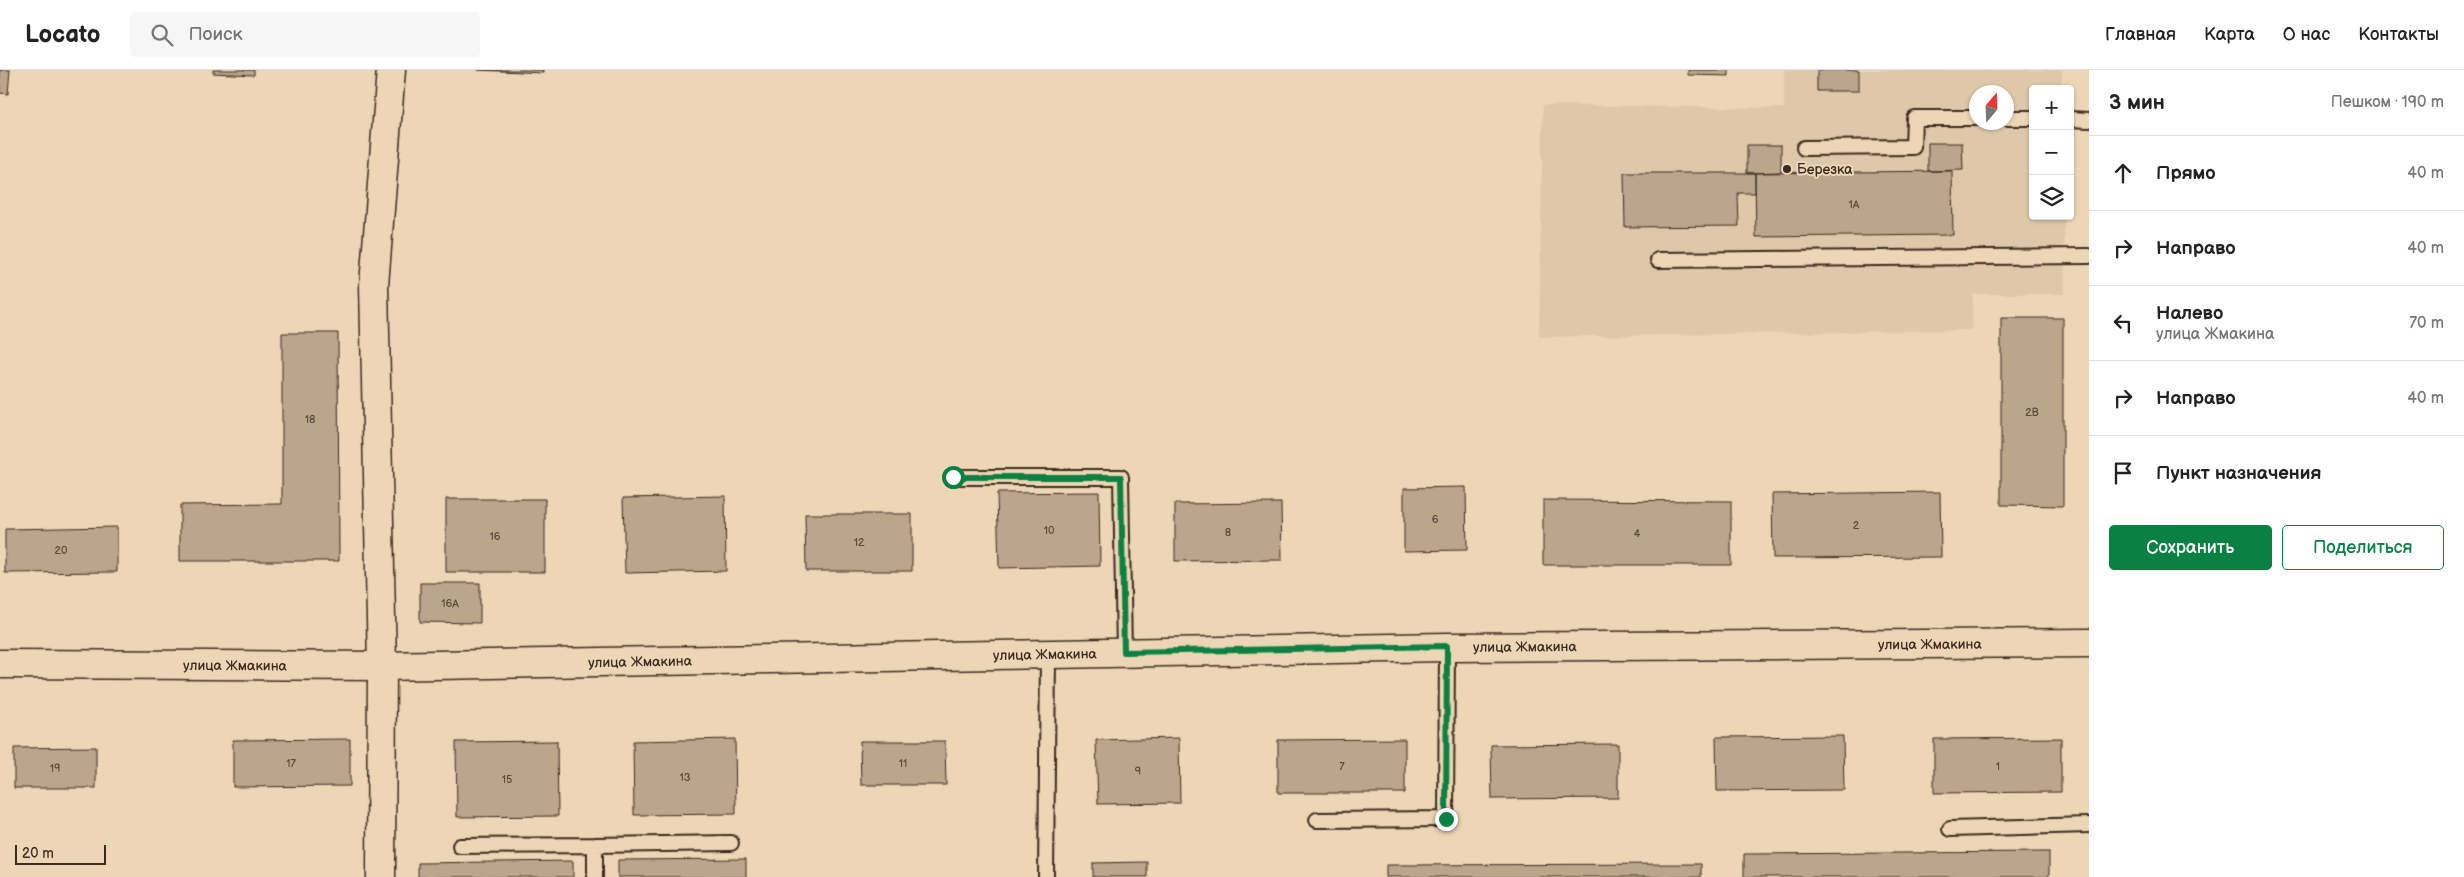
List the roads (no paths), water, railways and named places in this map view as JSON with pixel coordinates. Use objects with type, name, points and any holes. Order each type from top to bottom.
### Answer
[{"type":"street","points":[[381,877],[382,666],[374,284],[391,70]]},
{"type":"street","name":"улица Жмакина","points":[[0,664],[382,666],[1447,646],[2089,643]]},
{"type":"lane","points":[[1804,148],[1914,147],[1914,118],[1969,118]]},
{"type":"lane","points":[[2014,118],[2029,118]]},
{"type":"lane","points":[[2074,119],[2089,120]]},
{"type":"lane","points":[[1658,260],[2089,256]]},
{"type":"lane","points":[[953,477],[1121,477],[1124,652]]},
{"type":"lane","points":[[1317,820],[1446,819],[1447,646]]},
{"type":"lane","points":[[1046,877],[1048,654]]},
{"type":"lane","points":[[1950,829],[2089,825]]},
{"type":"lane","points":[[460,846],[732,843]]},
{"type":"lane","points":[[595,845],[595,877]]},
{"type":"place","name":"Березка","points":[[1787,169]]}]
